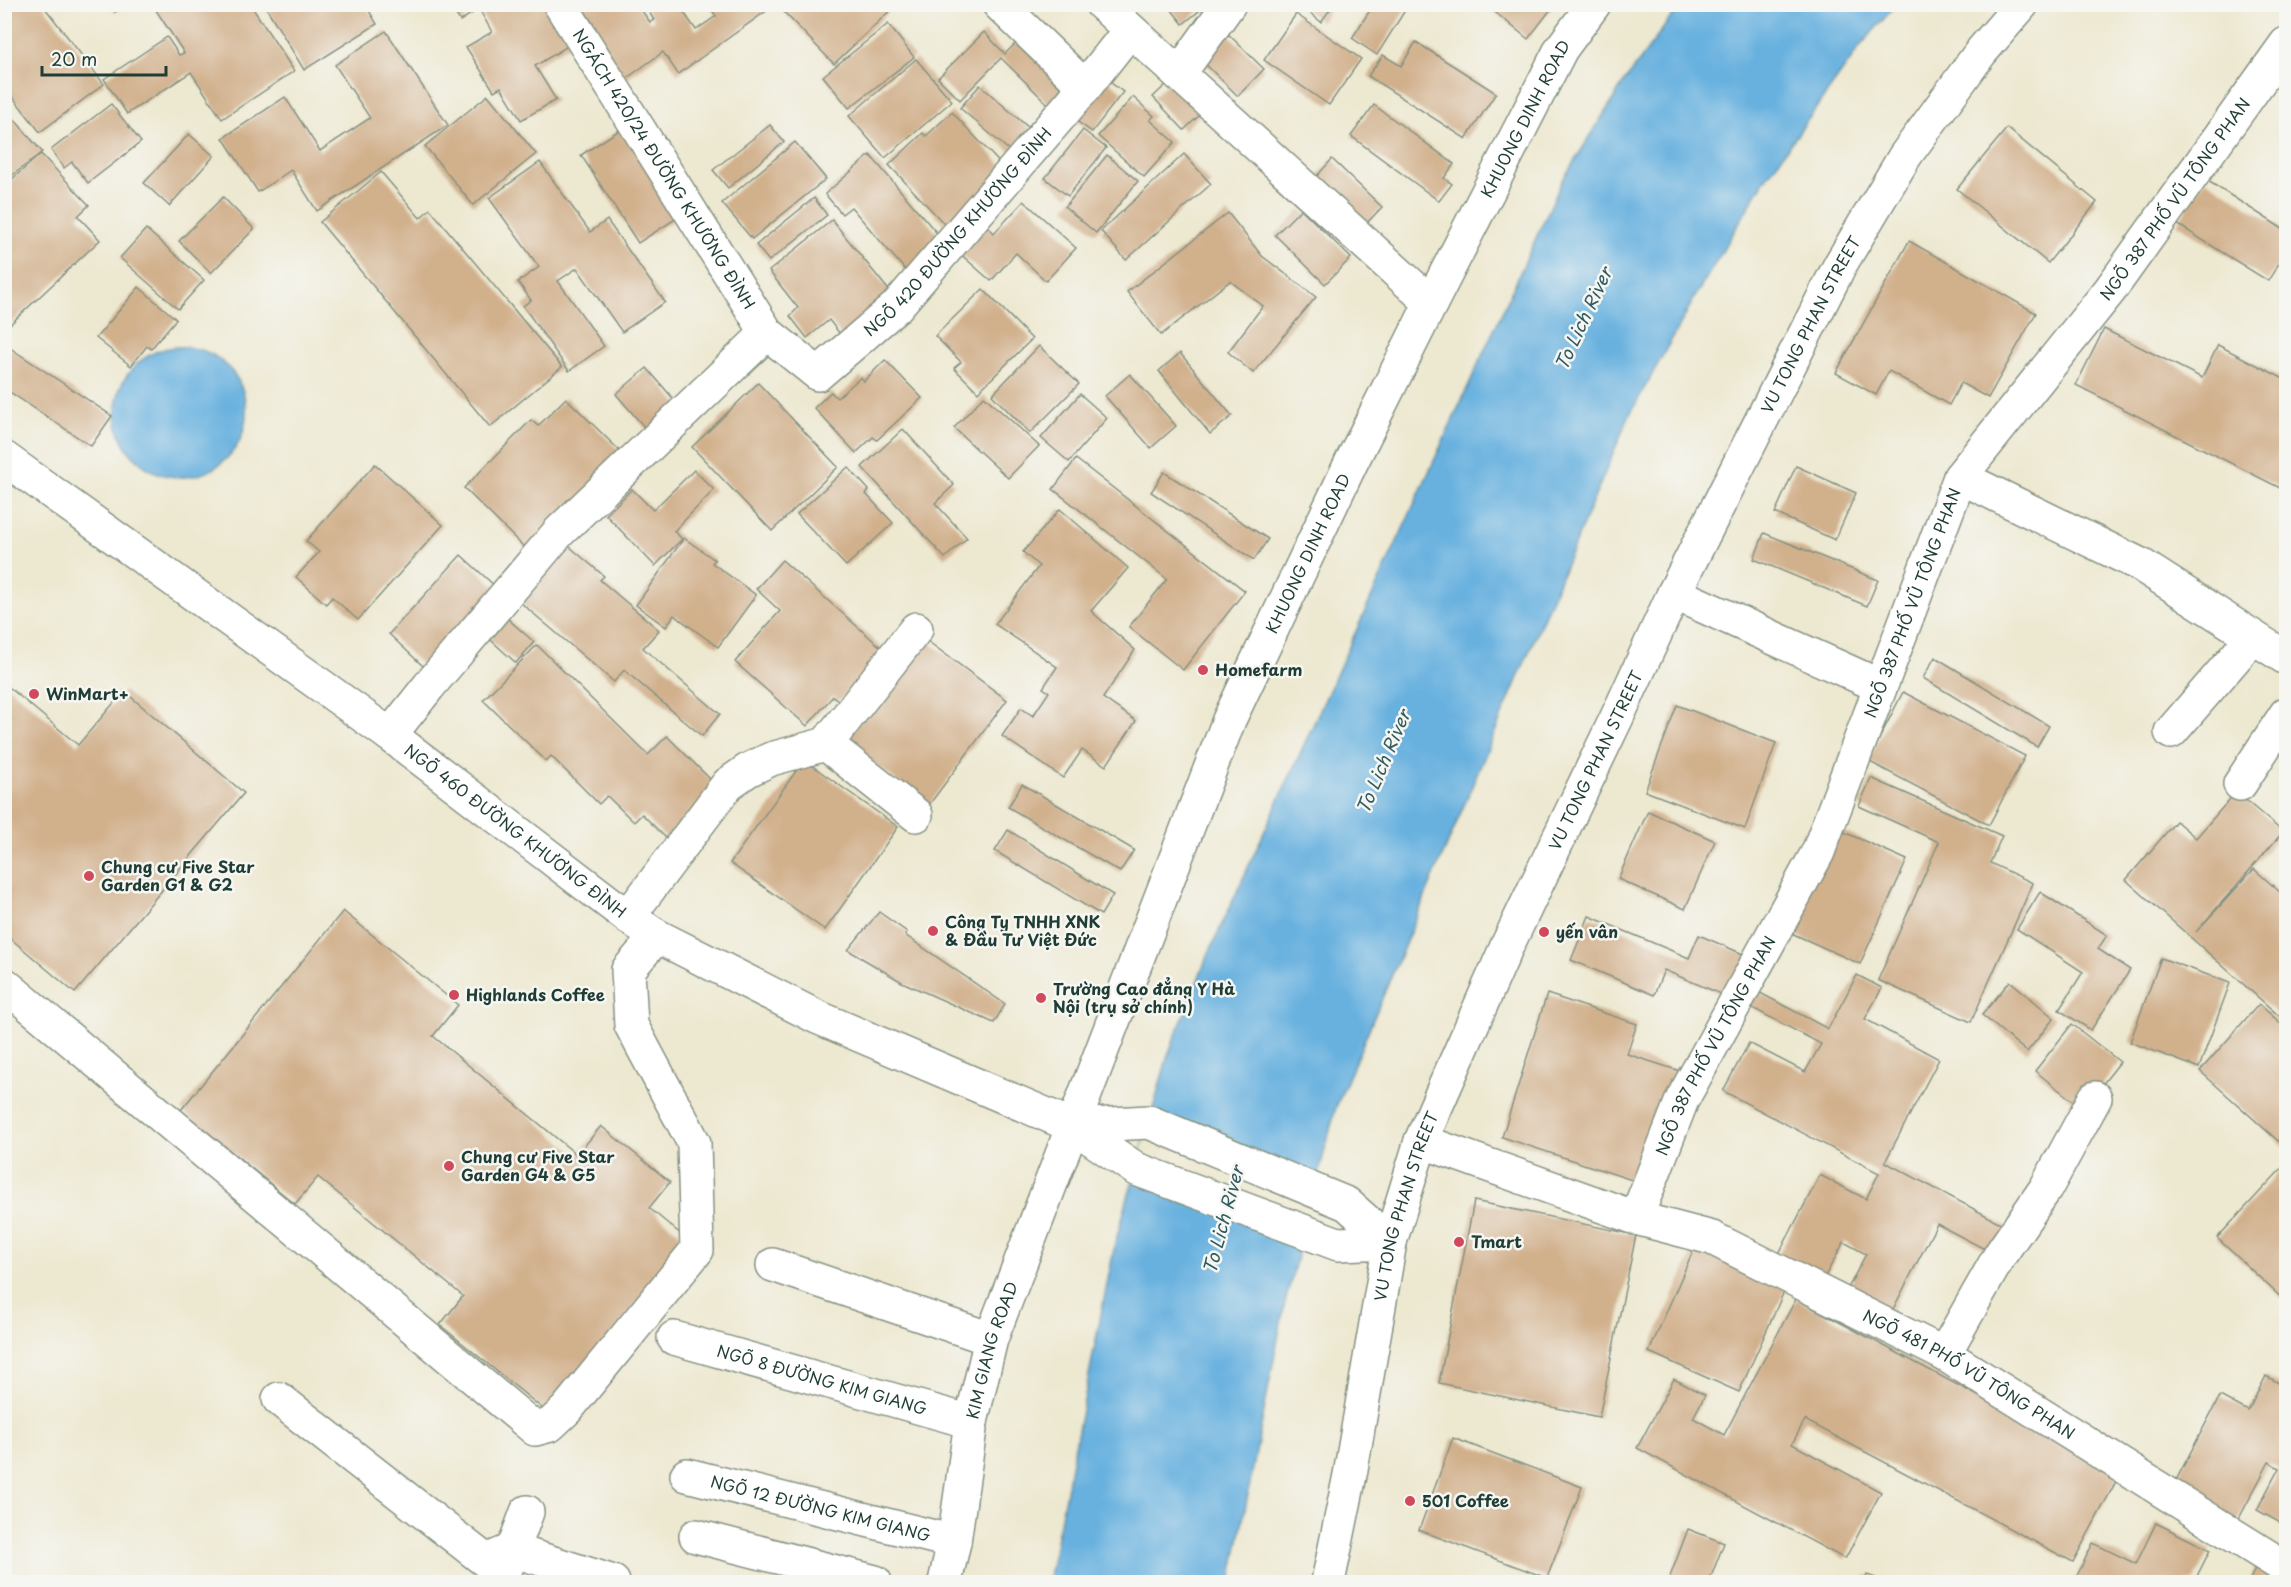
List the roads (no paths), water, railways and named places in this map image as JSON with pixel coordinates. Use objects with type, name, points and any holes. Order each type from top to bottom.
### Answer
[{"type":"main road","name":"NGÁCH 420/24 ĐƯỜNG KHƯƠNG ĐÌNH","points":[[560,4],[767,333]]},
{"type":"main road","points":[[999,4],[1084,87]]},
{"type":"main road","points":[[1102,4],[1431,303]]},
{"type":"main road","points":[[1179,74],[1229,4]]},
{"type":"main road","name":"KHUONG DINH ROAD","points":[[1073,1126],[1229,720],[1351,463],[1431,303],[1561,49],[1594,4]]},
{"type":"main road","name":"VU TONG PHAN STREET","points":[[1328,1582],[1350,1475],[1390,1242],[1421,1141],[1507,946],[1674,593],[1840,265],[1905,156],[1981,52],[2022,4]]},
{"type":"main road","name":"NGÕ 420 ĐƯỜNG KHƯƠNG ĐÌNH","points":[[767,333],[818,374],[896,307],[1130,30]]},
{"type":"main road","name":"NGÕ 387 PHỐ VŨ TÔNG PHAN","points":[[1636,1218],[1682,1100],[1818,852],[1960,477],[2110,290],[2286,44]]},
{"type":"main road","points":[[390,735],[559,532],[767,333]]},
{"type":"main road","name":"NGÕ 460 ĐƯỜNG KHƯƠNG ĐÌNH","points":[[4,458],[390,735],[628,917],[657,936],[817,1017],[1073,1126]]},
{"type":"main road","points":[[1960,477],[2141,565],[2286,658]]},
{"type":"main road","points":[[1674,593],[1880,686]]},
{"type":"main road","points":[[628,917],[728,784],[748,770],[771,759],[826,744],[916,629]]},
{"type":"main road","points":[[2170,732],[2253,637]]},
{"type":"main road","points":[[2240,784],[2286,714]]},
{"type":"main road","points":[[826,744],[916,815]]},
{"type":"main road","points":[[4,984],[535,1429],[550,1425],[567,1409],[697,1250],[694,1143],[631,1025],[628,970],[657,936]]},
{"type":"main road","points":[[1944,1354],[2000,1255],[2046,1188],[2095,1098]]},
{"type":"main road","points":[[1073,1126],[1149,1122],[1347,1204],[1390,1242]]},
{"type":"main road","points":[[1073,1126],[1136,1169],[1338,1244],[1390,1242]]},
{"type":"main road","name":"KIM GIANG ROAD","points":[[945,1582],[954,1542],[971,1422],[991,1339],[1073,1126]]},
{"type":"main road","name":"NGÕ 481 PHỐ VŨ TÔNG PHAN","points":[[1421,1141],[1636,1218],[1712,1238],[1944,1354],[2286,1568]]},
{"type":"main road","points":[[773,1265],[991,1339]]},
{"type":"main road","name":"NGÕ 8 ĐƯỜNG KIM GIANG","points":[[674,1338],[971,1422]]},
{"type":"main road","points":[[279,1399],[486,1561],[512,1550],[613,1582]]},
{"type":"main road","name":"NGÕ 12 ĐƯỜNG KIM GIANG","points":[[687,1475],[954,1542]]},
{"type":"main road","points":[[501,1582],[527,1512]]},
{"type":"main road","points":[[696,1536],[875,1582]]},
{"type":"water","name":"To Lich River","points":[[1680,5],[1896,5],[1862,44],[1764,181],[1698,292],[1629,416],[1336,1107],[1284,1307],[1231,1582],[1048,1582],[1115,1244],[1168,1055],[1207,957],[1562,181],[1624,82]]},
{"type":"water","points":[[181,347],[206,352],[227,366],[241,387],[246,412],[241,437],[227,458],[206,472],[181,477],[156,472],[135,458],[121,437],[116,412],[121,387],[135,366],[156,352]]},
{"type":"place","name":"Homefarm","points":[[1203,670]]},
{"type":"place","name":"WinMart+","points":[[34,694]]},
{"type":"place","name":"Chung cư Five Star Garden G1 & G2","points":[[89,876]]},
{"type":"place","name":"Công Ty TNHH XNK & Đầu Tư Việt Đức","points":[[933,931]]},
{"type":"place","name":"yến vân","points":[[1544,932]]},
{"type":"place","name":"Highlands Coffee","points":[[454,995]]},
{"type":"place","name":"Trường Cao đẳng Y Hà Nội (trụ sở chính)","points":[[1041,998]]},
{"type":"place","name":"Chung cư Five Star Garden G4 & G5","points":[[449,1166]]},
{"type":"place","name":"Tmart","points":[[1459,1242]]},
{"type":"place","name":"501 Coffee","points":[[1410,1501]]}]
